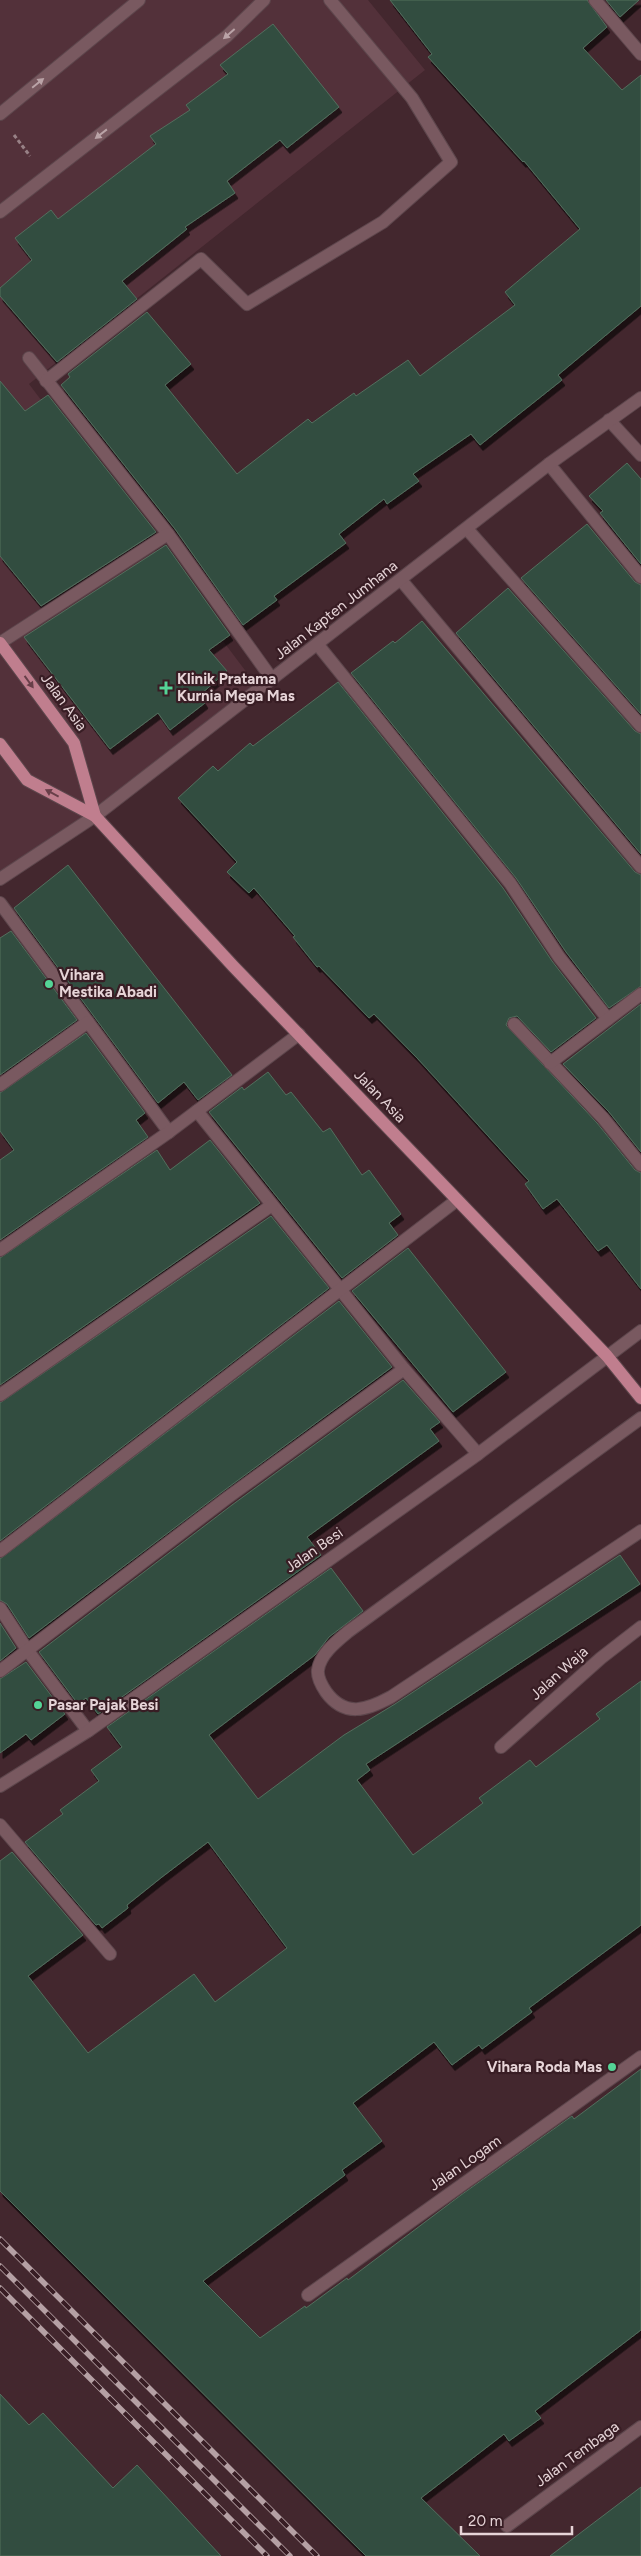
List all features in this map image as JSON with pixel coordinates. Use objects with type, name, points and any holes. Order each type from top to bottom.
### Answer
[{"type":"main road","name":"Jalan Asia","points":[[0,643],[74,744],[95,816]]},
{"type":"main road","name":"Jalan Asia","points":[[0,744],[27,780],[95,816],[299,1034],[607,1356],[641,1398]]},
{"type":"street","points":[[0,114],[139,0]]},
{"type":"street","points":[[0,212],[227,36],[264,0]]},
{"type":"street","points":[[46,381],[201,259],[247,304],[384,222],[451,162],[412,98],[330,0]]},
{"type":"street","points":[[595,0],[641,54]]},
{"type":"street","points":[[29,358],[168,534],[272,679]]},
{"type":"street","name":"Jalan Kapten Jumhana","points":[[0,879],[95,816],[318,645],[549,464],[641,398]]},
{"type":"street","points":[[610,420],[641,455]]},
{"type":"street","points":[[549,464],[641,577]]},
{"type":"street","points":[[467,529],[641,726]]},
{"type":"street","points":[[0,643],[168,534]]},
{"type":"street","points":[[401,580],[641,867]]},
{"type":"street","points":[[318,645],[510,882],[559,957],[608,1019]]},
{"type":"street","points":[[0,903],[169,1132]]},
{"type":"street","points":[[550,1063],[641,994]]},
{"type":"street","points":[[0,1085],[88,1022]]},
{"type":"street","points":[[514,1024],[603,1118],[641,1165]]},
{"type":"street","points":[[0,1250],[169,1132],[299,1034]]},
{"type":"street","points":[[197,1111],[340,1291],[404,1369],[478,1454]]},
{"type":"street","points":[[0,1551],[457,1200]]},
{"type":"street","points":[[0,1395],[272,1204]]},
{"type":"street","name":"Jalan Besi","points":[[0,1786],[88,1731],[478,1454],[641,1331]]},
{"type":"street","points":[[0,1671],[226,1498],[404,1369]]},
{"type":"street","points":[[641,1418],[349,1631],[322,1658],[317,1671],[321,1685],[332,1700],[343,1707],[358,1710],[372,1707],[391,1697],[641,1531]]},
{"type":"street","points":[[0,1608],[28,1651],[88,1731]]},
{"type":"street","name":"Jalan Waja","points":[[501,1746],[601,1658],[641,1627]]},
{"type":"street","points":[[0,1824],[110,1954]]},
{"type":"street","name":"Jalan Logam","points":[[308,2295],[641,2057]]},
{"type":"street","name":"Jalan Tembaga","points":[[507,2526],[641,2427]]},
{"type":"path","points":[[11,132],[46,176]]},
{"type":"shaded area","points":[[0,0],[368,0],[425,70],[29,384],[263,694],[0,885]]},
{"type":"building","points":[[390,0],[587,0],[607,27],[583,48],[622,90],[641,75],[641,306],[558,375],[562,380],[480,445],[471,434],[413,474],[419,481],[387,504],[384,499],[339,534],[346,543],[274,596],[277,600],[243,625],[175,529],[61,385],[70,377],[68,374],[147,312],[191,364],[165,385],[237,474],[308,419],[312,423],[354,393],[356,396],[408,360],[420,376],[515,305],[505,292],[580,229],[524,161],[428,57],[432,54]]},
{"type":"building","points":[[606,0],[639,0],[620,17]]},
{"type":"building","points":[[273,24],[339,107],[287,148],[280,140],[227,181],[235,193],[185,227],[187,229],[122,281],[137,299],[57,362],[0,296],[0,288],[32,260],[15,238],[51,210],[58,219],[156,144],[150,136],[190,110],[186,105],[228,74],[220,65]]},
{"type":"building","points":[[0,381],[25,411],[48,395],[156,532],[41,606],[0,556]]},
{"type":"building","points":[[627,463],[641,479],[641,564],[600,513],[603,511],[589,496]]},
{"type":"building","points":[[587,524],[635,582],[641,585],[641,714],[521,578]]},
{"type":"building","points":[[166,545],[230,635],[209,650],[227,671],[200,695],[205,703],[170,730],[158,713],[110,749],[24,637]]},
{"type":"building","points":[[508,588],[635,731],[641,734],[641,854],[456,633]]},
{"type":"building","points":[[422,621],[635,872],[641,875],[641,986],[609,1008],[566,952],[516,878],[351,673],[393,641],[395,643]]},
{"type":"building","points":[[338,682],[503,888],[552,961],[596,1018],[551,1052],[517,1016],[509,1018],[506,1025],[597,1123],[635,1170],[641,1173],[641,1289],[607,1245],[598,1251],[557,1199],[543,1209],[525,1184],[529,1181],[418,1059],[374,1014],[369,1018],[319,966],[317,967],[293,937],[295,936],[254,888],[249,893],[227,872],[237,862],[178,798],[213,766],[218,771],[250,743],[253,746]]},
{"type":"building","points":[[68,865],[232,1075],[198,1100],[184,1082],[158,1103],[14,908]]},
{"type":"building","points":[[11,931],[77,1020],[0,1075],[0,938]]},
{"type":"building","points":[[641,1004],[641,1152],[609,1112],[563,1064]]},
{"type":"building","points":[[86,1033],[145,1113],[136,1120],[148,1137],[0,1240],[0,1160],[14,1150],[0,1131],[0,1093]]},
{"type":"building","points":[[268,1072],[286,1095],[291,1092],[323,1132],[330,1128],[362,1175],[369,1170],[401,1214],[389,1223],[398,1235],[342,1278],[209,1112],[242,1087],[244,1090]]},
{"type":"building","points":[[210,1140],[260,1203],[0,1385],[0,1258],[157,1150],[170,1170]]},
{"type":"building","points":[[271,1216],[329,1288],[0,1541],[0,1403]]},
{"type":"building","points":[[408,1248],[506,1372],[453,1412],[352,1291]]},
{"type":"building","points":[[339,1301],[392,1367],[222,1492],[29,1638],[7,1604],[0,1600],[0,1559]]},
{"type":"building","points":[[403,1380],[440,1422],[430,1429],[439,1441],[307,1537],[321,1555],[98,1714],[86,1698],[78,1704],[39,1652],[232,1505]]},
{"type":"building","points":[[620,1555],[640,1584],[366,1764],[370,1770],[357,1780],[413,1855],[483,1803],[479,1798],[530,1760],[536,1767],[600,1719],[596,1714],[641,1681],[641,1925],[529,2008],[532,2012],[482,2049],[479,2045],[452,2065],[434,2042],[353,2103],[382,2141],[342,2170],[345,2175],[203,2281],[260,2338],[347,2278],[348,2280],[461,2195],[572,2116],[574,2119],[641,2069],[641,2330],[535,2411],[541,2418],[509,2441],[504,2434],[421,2498],[480,2556],[366,2556],[0,2191],[0,1861],[12,1852],[83,1935],[28,1976],[88,2053],[194,1974],[215,2002],[287,1948],[208,1842],[127,1905],[128,1908],[102,1928],[99,1924],[96,1925],[25,1842],[63,1814],[60,1810],[99,1781],[91,1770],[122,1747],[107,1727],[331,1568],[363,1611],[329,1637],[315,1655],[209,1735],[258,1799],[344,1735],[395,1704]]},
{"type":"building","points":[[0,1623],[16,1648],[0,1661]]},
{"type":"building","points":[[26,1662],[65,1714],[31,1740],[26,1734],[0,1753],[0,1679]]},
{"type":"building","points":[[0,2394],[29,2425],[43,2413],[113,2488],[137,2465],[221,2556],[0,2556]]},
{"type":"building","points":[[641,2487],[641,2556],[550,2556]]},
{"type":"railway","points":[[0,2239],[317,2556]]},
{"type":"railway","points":[[0,2266],[290,2556]]},
{"type":"railway","points":[[0,2288],[267,2556]]},
{"type":"place","name":"Klinik Pratama Kurnia Mega Mas","points":[[166,688]]},
{"type":"place","name":"Vihara Mestika Abadi","points":[[49,984]]},
{"type":"place","name":"Pasar Pajak Besi","points":[[38,1705]]},
{"type":"place","name":"Vihara Roda Mas","points":[[612,2067]]}]
